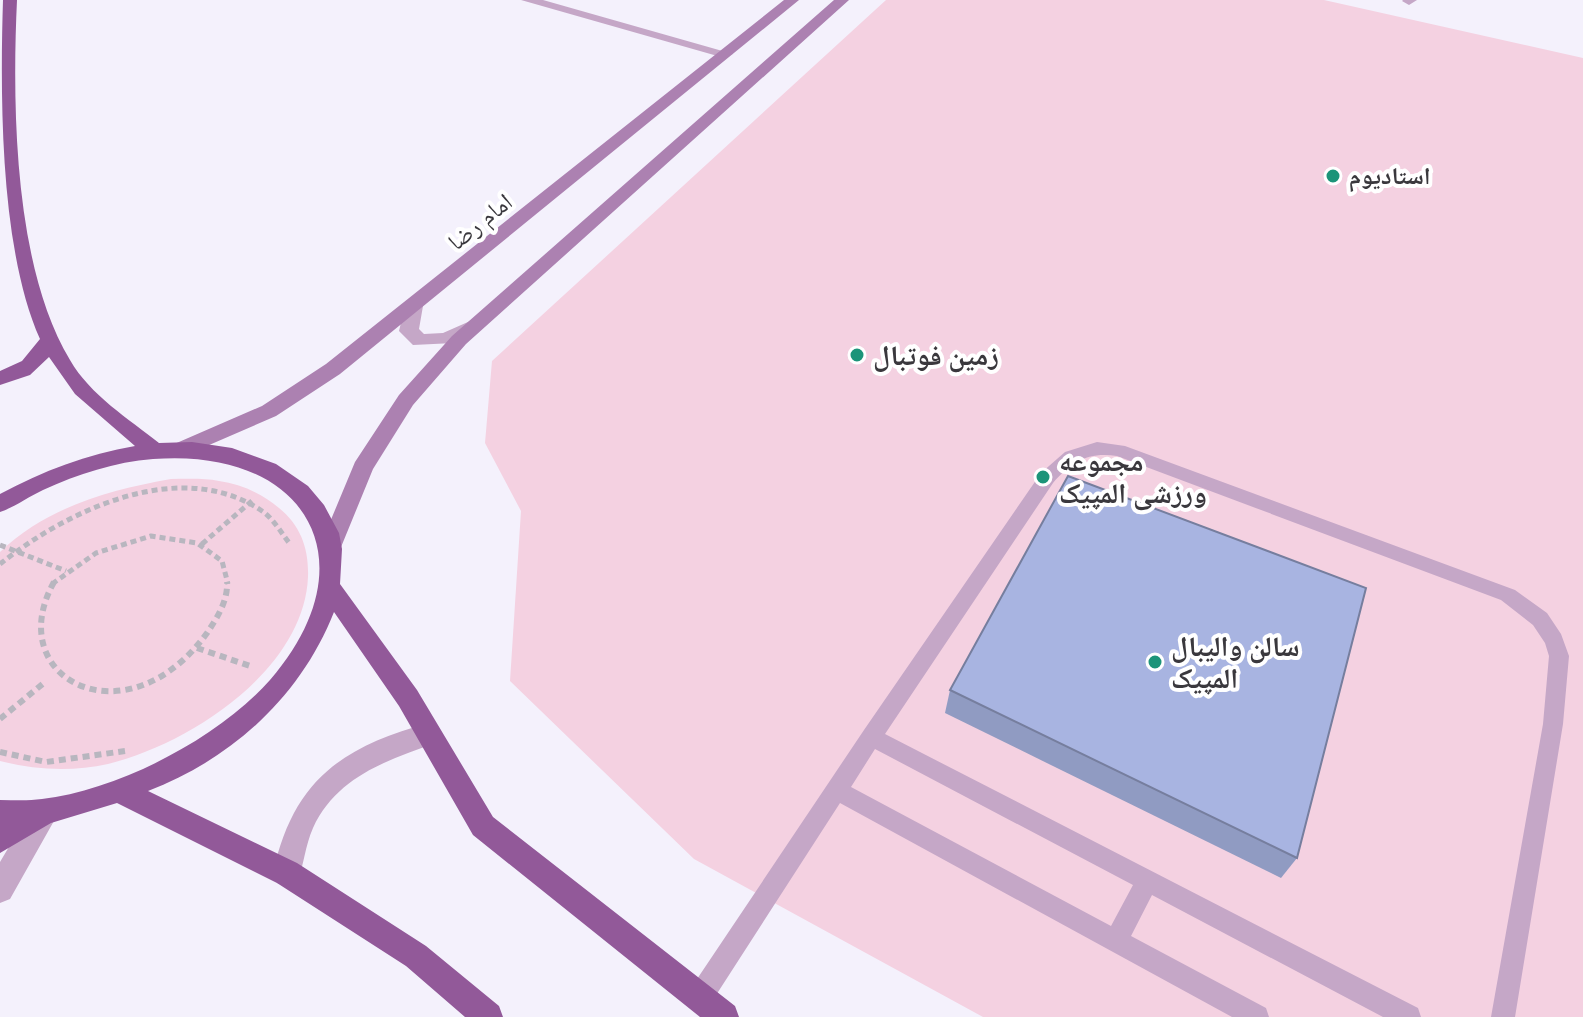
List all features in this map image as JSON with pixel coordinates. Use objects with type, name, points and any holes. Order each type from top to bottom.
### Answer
[{"type":"highway","points":[[10,0],[17,230],[49,340],[63,366],[102,408],[167,451]]},
{"type":"highway","points":[[0,378],[24,371],[36,361],[49,340]]},
{"type":"highway","points":[[0,504],[69,471],[167,451],[236,456],[282,475],[314,505],[331,546],[330,588],[314,632],[285,679],[241,723],[186,762],[122,792],[45,812],[0,813]]},
{"type":"highway","points":[[330,588],[429,734],[483,826],[724,1017]]},
{"type":"highway","points":[[122,792],[287,873],[416,956],[488,1017]]},
{"type":"highway","points":[[0,840],[45,812]]},
{"type":"main road","name":"امام رضا","points":[[167,451],[269,411],[333,369],[792,0]]},
{"type":"main road","points":[[331,546],[363,468],[406,400],[477,324],[842,0]]},
{"type":"street","points":[[528,0],[726,54]]},
{"type":"street","points":[[414,306],[409,331],[420,341],[447,339],[477,324]]},
{"type":"street","points":[[287,873],[294,840],[329,783],[354,762],[377,749],[429,734]]},
{"type":"street","points":[[0,889],[45,812]]},
{"type":"lane","points":[[700,997],[1047,478],[1062,461],[1079,450],[1095,446],[1119,450],[1508,595],[1540,619],[1554,640],[1559,656],[1553,724],[1503,1017]]},
{"type":"lane","points":[[871,737],[1409,1017]]},
{"type":"lane","points":[[836,790],[1257,1017]]},
{"type":"lane","points":[[1116,941],[1147,881]]},
{"type":"path","points":[[202,544],[282,475]]},
{"type":"path","points":[[0,564],[14,550],[61,520],[112,499],[163,489],[210,490],[250,502],[280,525],[296,557]]},
{"type":"path","points":[[35,606],[66,571],[92,554],[121,542],[151,536],[179,537],[202,544],[219,558],[228,576],[228,599],[218,624],[197,648],[170,669],[137,685],[103,693],[71,692]]},
{"type":"path","points":[[0,545],[66,571]]},
{"type":"path","points":[[197,648],[256,668]]},
{"type":"path","points":[[250,675],[264,659]]},
{"type":"path","points":[[37,674],[45,682],[58,687]]},
{"type":"path","points":[[0,719],[45,682]]},
{"type":"path","points":[[0,752],[18,760],[74,762],[136,748]]},
{"type":"shaded area","name":"مجموعه ورزشی المپیک","points":[[886,0],[1324,0],[1583,58],[1583,1017],[983,1017],[694,859],[510,681],[521,511],[485,443],[492,361]]},
{"type":"shaded area","points":[[171,479],[213,480],[243,487],[273,503],[293,522],[305,548],[308,577],[302,611],[287,643],[265,672],[237,698],[206,721],[140,754],[94,767],[67,769],[0,761],[0,552],[18,536],[58,512],[102,495]]},
{"type":"building","name":"سالن والیبال المپیک","points":[[1068,476],[1366,588],[1297,858],[950,690]]},
{"type":"place","name":"استادیوم","points":[[1333,176]]},
{"type":"place","name":"زمین فوتبال","points":[[857,355]]},
{"type":"place","name":"مجموعه ورزشی المپیک","points":[[1043,477]]},
{"type":"place","name":"سالن والیبال المپیک","points":[[1155,662]]}]
